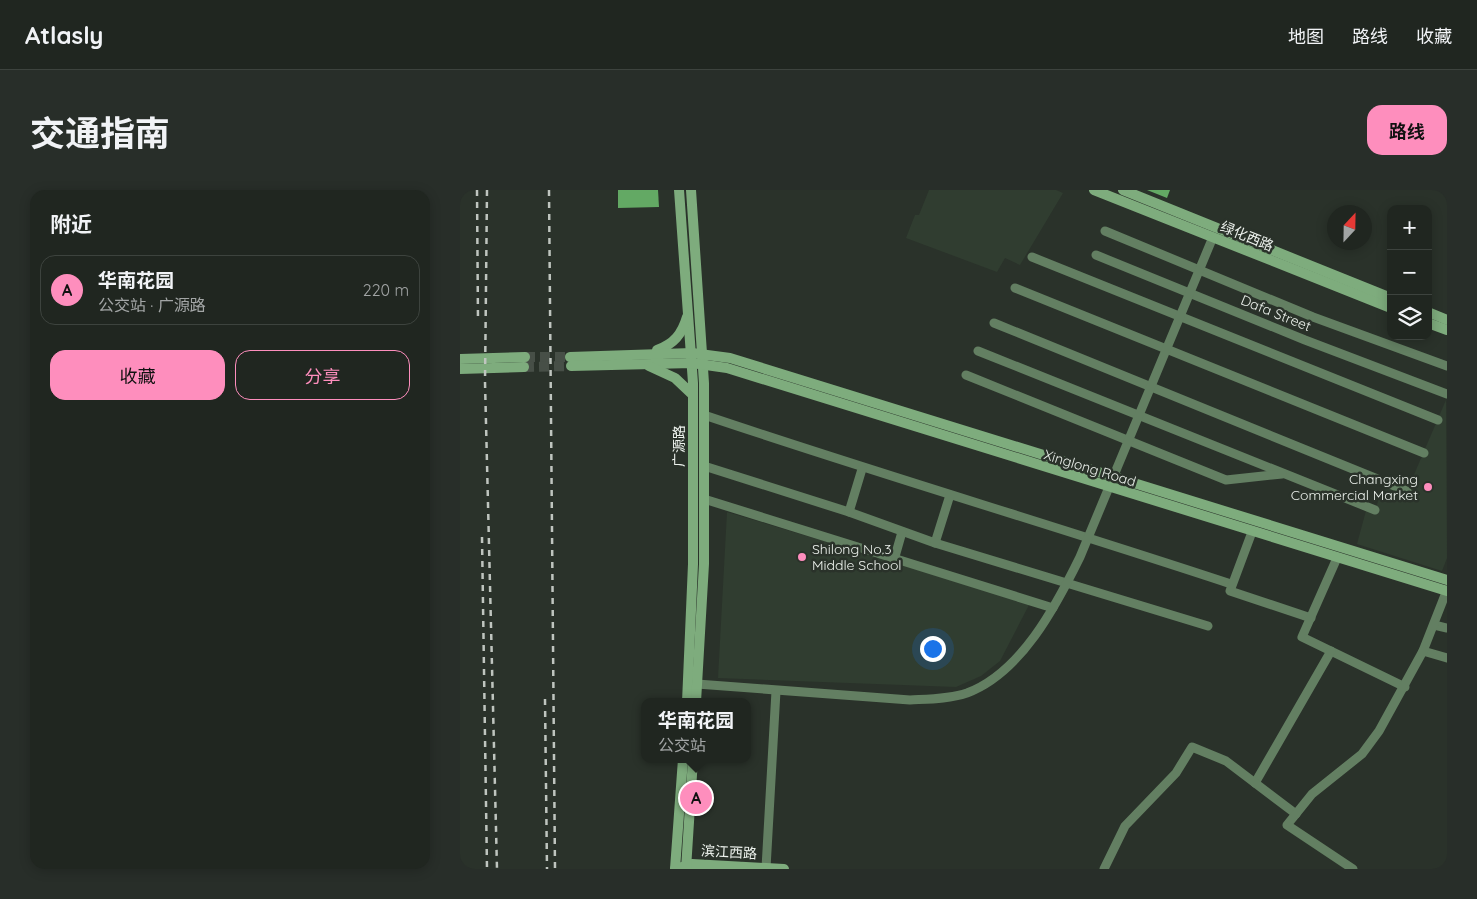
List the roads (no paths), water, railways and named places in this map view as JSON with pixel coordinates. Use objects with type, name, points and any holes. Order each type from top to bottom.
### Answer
[{"type":"main road","name":"广源路","points":[[679,190],[689,310],[704,415],[704,564],[696,698]]},
{"type":"main road","name":"广源路","points":[[686,698],[693,564],[693,395],[697,359],[691,190]]},
{"type":"main road","name":"绿化西路","points":[[1094,190],[1387,306]]},
{"type":"main road","name":"绿化西路","points":[[1123,190],[1387,296]]},
{"type":"main road","points":[[646,354],[668,346],[677,338],[684,327],[689,310]]},
{"type":"main road","points":[[1432,314],[1447,320]]},
{"type":"main road","points":[[1432,324],[1447,330]]},
{"type":"main road","points":[[697,359],[644,364],[571,362],[646,354],[697,359],[728,363]]},
{"type":"main road","points":[[460,359],[525,362],[460,368]]},
{"type":"main road","name":"Xinglong Road","points":[[728,363],[1447,580]]},
{"type":"main road","name":"Xinglong Road","points":[[728,363],[1109,488],[1447,591]]},
{"type":"main road","points":[[644,364],[676,378],[693,395]]},
{"type":"main road","points":[[675,869],[683,763]]},
{"type":"main road","points":[[686,867],[693,763]]},
{"type":"main road","name":"滨江西路","points":[[675,869],[707,864],[784,869]]},
{"type":"street","points":[[1105,232],[1313,317],[1447,366]]},
{"type":"street","points":[[697,684],[910,700],[943,698],[967,693],[987,682],[1012,662],[1034,638],[1053,608],[1089,537],[1130,442],[1213,237]]},
{"type":"street","name":"Dafa Street","points":[[1096,255],[1447,394]]},
{"type":"street","points":[[1032,257],[1438,420]]},
{"type":"street","points":[[1015,288],[1424,453]]},
{"type":"street","points":[[994,323],[1407,491]]},
{"type":"street","points":[[978,351],[1374,510]]},
{"type":"street","points":[[966,375],[1226,480],[1283,474]]},
{"type":"street","points":[[704,415],[862,468],[1089,537],[1231,584]]},
{"type":"street","points":[[704,466],[849,512],[935,544],[1208,626]]},
{"type":"street","points":[[849,512],[862,468]]},
{"type":"street","points":[[935,544],[950,495]]},
{"type":"street","points":[[704,499],[894,560],[1053,608]]},
{"type":"street","points":[[894,560],[902,532]]},
{"type":"street","points":[[1252,532],[1231,584],[1230,592],[1311,618]]},
{"type":"street","points":[[1337,558],[1302,637],[1405,687]]},
{"type":"street","points":[[1353,869],[1287,825],[1312,794],[1362,754],[1379,731],[1405,687],[1423,651],[1447,591]]},
{"type":"street","points":[[1434,625],[1447,628]]},
{"type":"street","points":[[1255,783],[1331,651]]},
{"type":"street","points":[[1423,651],[1447,658]]},
{"type":"street","points":[[766,868],[776,691]]},
{"type":"street","points":[[1104,869],[1124,826],[1176,773],[1192,747],[1226,761],[1296,814]]},
{"type":"tunnel","points":[[525,357],[570,357]]},
{"type":"tunnel","points":[[524,367],[571,366]]},
{"type":"railway","points":[[477,190],[478,322]]},
{"type":"railway","points":[[487,190],[485,382],[497,869]]},
{"type":"railway","points":[[549,190],[555,869]]},
{"type":"railway","points":[[482,537],[487,869]]},
{"type":"railway","points":[[545,699],[547,869]]},
{"type":"place","name":"Changxing Commercial Market","points":[[1428,487]]},
{"type":"place","name":"Shilong No.3 Middle School","points":[[802,557]]},
{"type":"place","name":"华南花园","points":[[696,798]]}]
